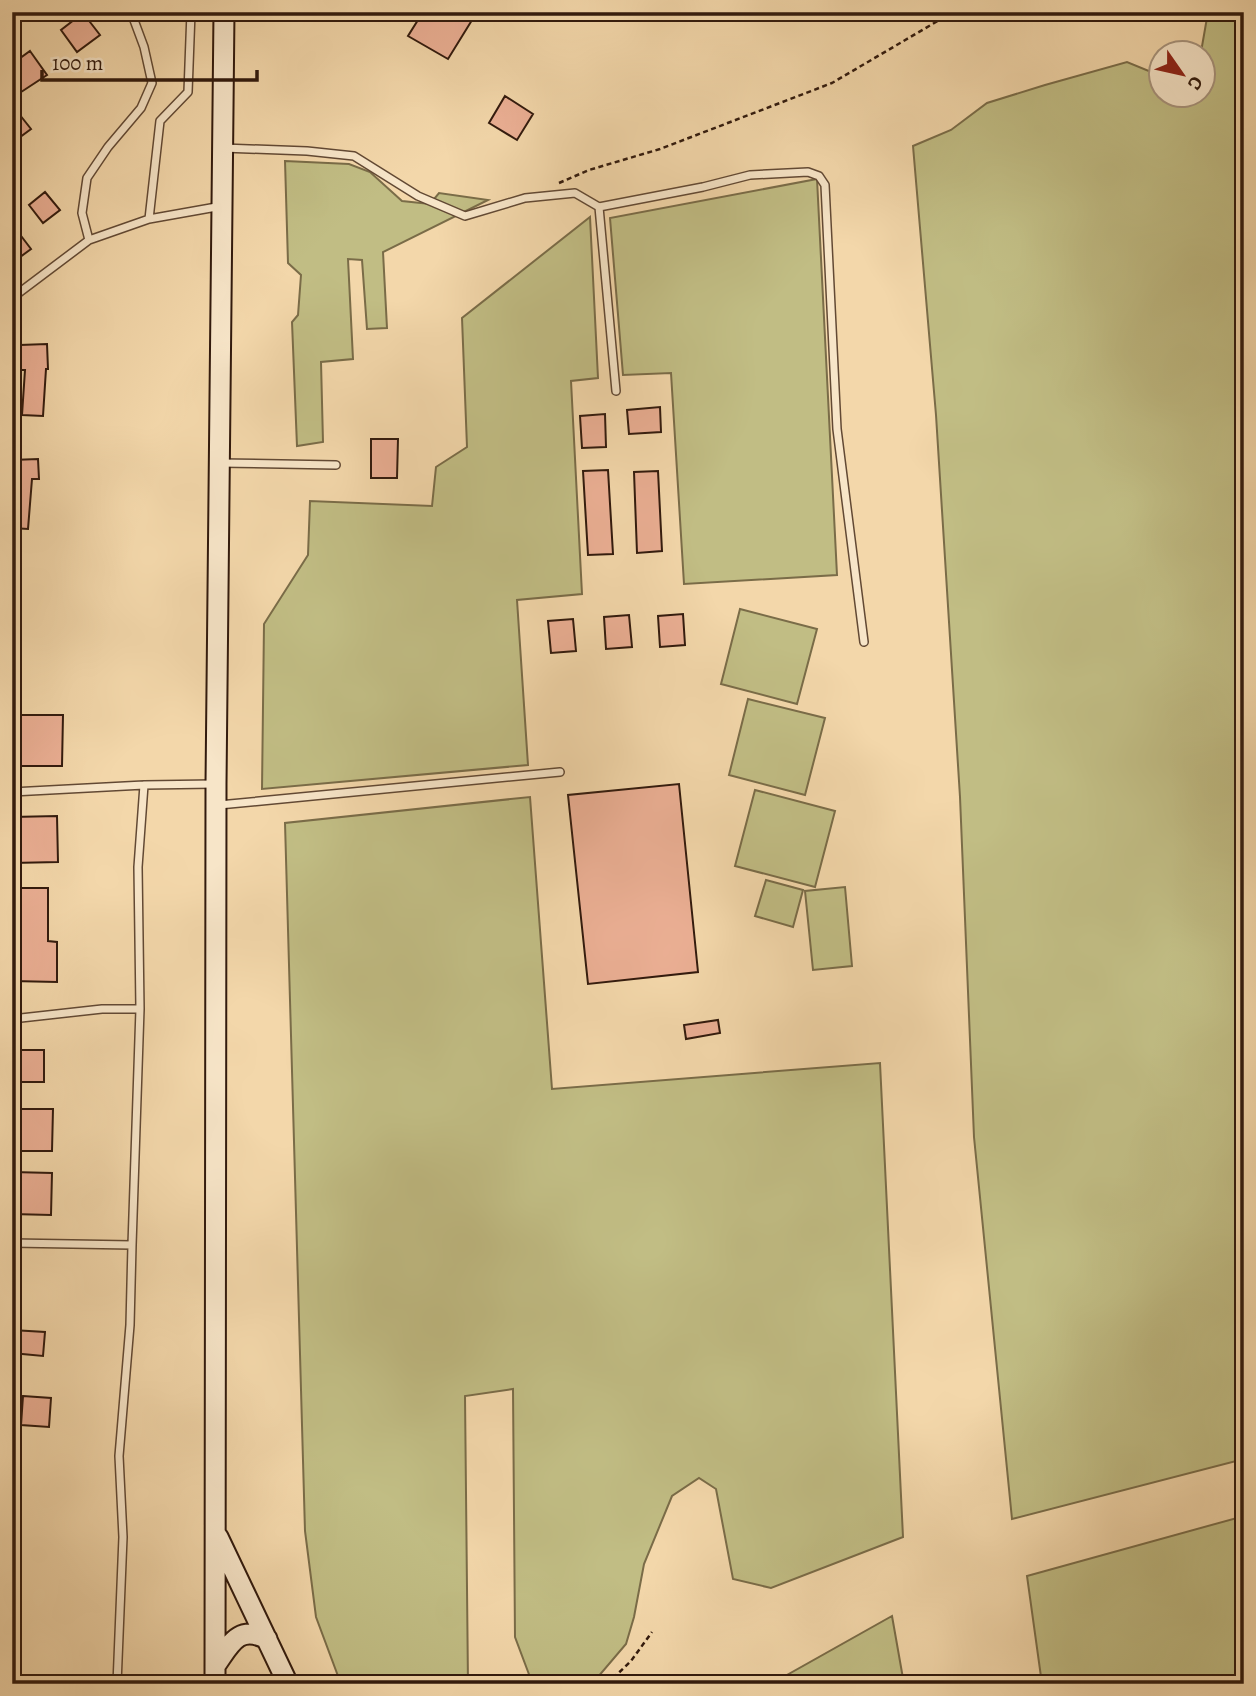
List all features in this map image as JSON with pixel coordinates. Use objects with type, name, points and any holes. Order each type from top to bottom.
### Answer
[{"type":"main road","points":[[215,1675],[216,784],[224,12]]},
{"type":"main road","points":[[215,1529],[288,1684]]},
{"type":"main road","points":[[215,1675],[233,1639],[245,1633],[267,1639]]},
{"type":"street","points":[[12,17],[19,12]]},
{"type":"lane","points":[[89,240],[82,213],[87,178],[108,147],[141,108],[152,83],[144,47],[131,12]]},
{"type":"lane","points":[[149,219],[160,121],[188,92],[191,12]]},
{"type":"lane","points":[[223,148],[354,156],[418,196],[465,216],[525,198],[575,193],[599,206],[703,187],[750,175],[808,172],[819,176],[825,185],[838,429],[864,642]]},
{"type":"lane","points":[[12,298],[89,240],[149,219],[223,206]]},
{"type":"lane","points":[[599,206],[616,391]]},
{"type":"lane","points":[[219,463],[336,465]]},
{"type":"lane","points":[[216,805],[560,772]]},
{"type":"lane","points":[[12,792],[216,784]]},
{"type":"lane","points":[[117,1684],[123,1537],[119,1456],[130,1325],[140,1009],[138,867],[144,785]]},
{"type":"lane","points":[[12,1019],[102,1009],[140,1009]]},
{"type":"lane","points":[[12,1242],[132,1245]]},
{"type":"path","points":[[551,187],[589,170],[660,149],[832,83],[953,12]]},
{"type":"path","points":[[607,1684],[631,1661],[652,1632]]},
{"type":"shaded area","points":[[1208,12],[1244,12],[1244,1459],[1012,1519],[974,1137],[960,797],[936,415],[913,146],[951,130],[987,103],[1127,62],[1148,71],[1148,108],[1218,108],[1218,38],[1203,38]]},
{"type":"shaded area","points":[[285,161],[349,164],[370,172],[402,201],[430,204],[439,193],[488,200],[383,252],[387,328],[367,329],[362,260],[348,259],[353,359],[321,362],[323,442],[297,446],[292,322],[298,315],[301,275],[288,263]]},
{"type":"shaded area","points":[[817,179],[837,575],[684,584],[671,373],[623,375],[610,218]]},
{"type":"shaded area","points":[[590,217],[598,378],[571,381],[582,594],[517,600],[528,765],[262,789],[264,624],[308,555],[310,501],[432,506],[436,467],[467,447],[462,318]]},
{"type":"shaded area","points":[[740,609],[817,629],[797,704],[721,684]]},
{"type":"shaded area","points":[[748,699],[825,718],[805,795],[729,775]]},
{"type":"shaded area","points":[[755,790],[835,811],[815,887],[735,866]]},
{"type":"shaded area","points":[[530,797],[552,1089],[880,1063],[903,1537],[771,1588],[733,1579],[716,1489],[699,1478],[672,1496],[644,1564],[626,1644],[592,1684],[538,1684],[530,1677],[515,1637],[513,1389],[465,1396],[468,1684],[341,1684],[316,1617],[305,1531],[285,823]]},
{"type":"shaded area","points":[[766,880],[803,890],[793,927],[755,916]]},
{"type":"shaded area","points":[[845,887],[852,966],[813,970],[805,891]]},
{"type":"shaded area","points":[[1244,1516],[1244,1684],[1042,1684],[1027,1576]]},
{"type":"shaded area","points":[[892,1616],[904,1684],[771,1684]]},
{"type":"building","points":[[423,12],[477,12],[448,59],[408,36]]},
{"type":"building","points":[[83,13],[100,35],[77,52],[61,30]]},
{"type":"building","points":[[30,51],[47,75],[12,98],[12,64]]},
{"type":"building","points":[[505,96],[533,114],[517,140],[489,123]]},
{"type":"building","points":[[12,105],[31,129],[12,143]]},
{"type":"building","points":[[45,192],[60,210],[43,223],[29,205]]},
{"type":"building","points":[[12,224],[31,249],[12,263]]},
{"type":"building","points":[[47,344],[48,369],[43,416],[22,415],[25,370],[21,370],[20,345]]},
{"type":"building","points":[[660,407],[661,432],[629,434],[627,410]]},
{"type":"building","points":[[605,414],[606,447],[582,448],[580,416]]},
{"type":"building","points":[[371,439],[398,439],[397,478],[371,478]]},
{"type":"building","points":[[38,459],[39,479],[32,479],[28,529],[12,528],[12,460]]},
{"type":"building","points":[[608,470],[613,554],[588,555],[583,471]]},
{"type":"building","points":[[658,471],[662,551],[637,553],[634,472]]},
{"type":"building","points":[[683,614],[685,645],[660,647],[658,616]]},
{"type":"building","points":[[629,615],[632,647],[606,649],[604,617]]},
{"type":"building","points":[[573,619],[576,651],[551,653],[548,621]]},
{"type":"building","points":[[12,715],[63,715],[62,766],[12,766]]},
{"type":"building","points":[[679,784],[698,972],[588,984],[568,795]]},
{"type":"building","points":[[57,816],[58,862],[12,863],[12,817]]},
{"type":"building","points":[[12,888],[48,888],[48,941],[57,942],[57,982],[12,981]]},
{"type":"building","points":[[718,1020],[720,1033],[686,1039],[684,1025]]},
{"type":"building","points":[[13,1050],[44,1050],[44,1082],[13,1082]]},
{"type":"building","points":[[12,1109],[53,1109],[52,1151],[12,1151]]},
{"type":"building","points":[[12,1172],[52,1173],[51,1215],[12,1214]]},
{"type":"building","points":[[12,1330],[45,1332],[43,1356],[12,1353]]},
{"type":"building","points":[[23,1396],[51,1398],[49,1427],[21,1425]]}]
